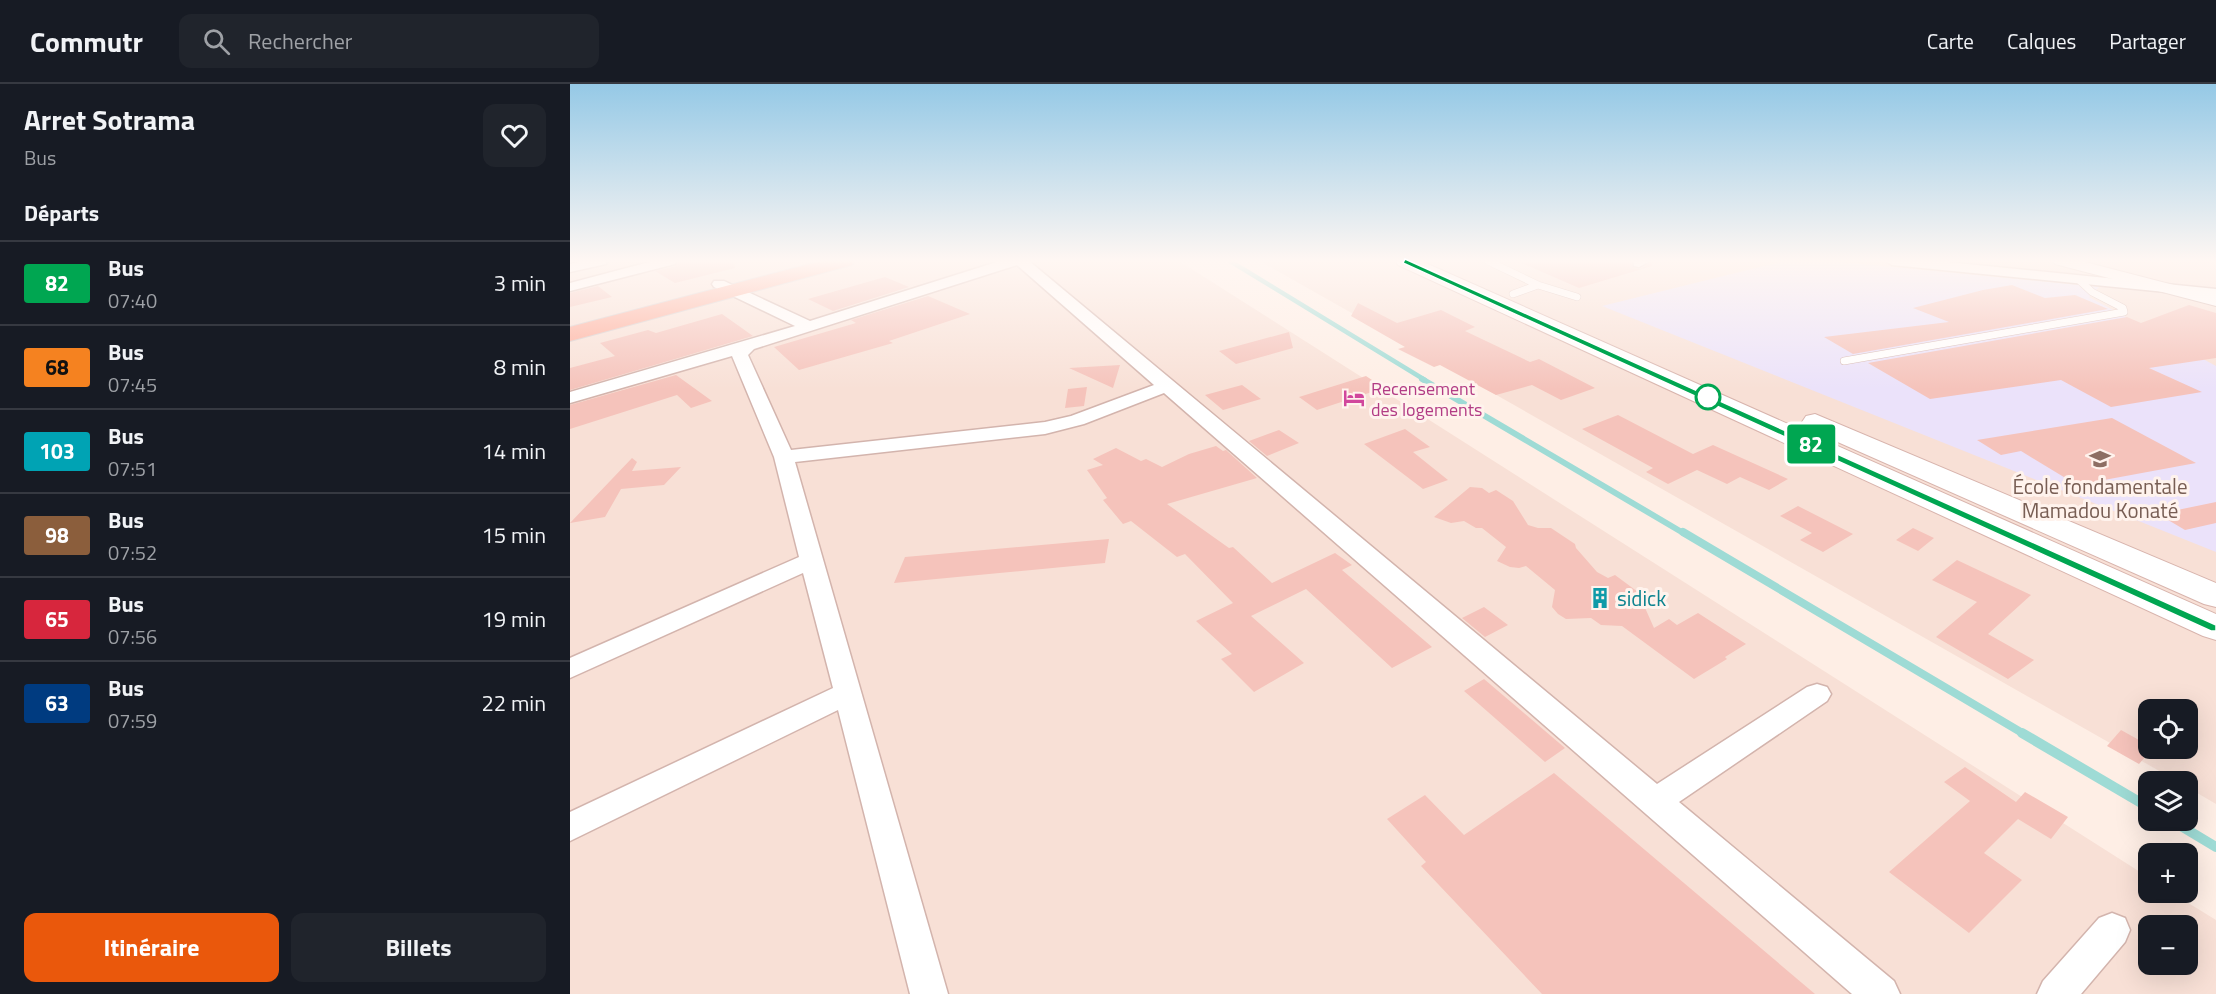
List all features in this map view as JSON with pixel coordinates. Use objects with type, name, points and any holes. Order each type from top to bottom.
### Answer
[{"type":"highway","points":[[570,322],[653,303]]},
{"type":"highway","points":[[570,334],[671,303]]},
{"type":"main road","points":[[1499,303],[2216,628]]},
{"type":"main road","points":[[1535,303],[2216,596]]},
{"type":"street","points":[[760,303],[807,326]]},
{"type":"street","points":[[570,398],[748,346],[879,303]]},
{"type":"street","points":[[1070,303],[1881,994]]},
{"type":"street","points":[[748,346],[740,355],[784,457],[929,994]]},
{"type":"street","points":[[784,457],[1045,428],[1077,420],[1167,386]]},
{"type":"street","points":[[570,669],[812,560]]},
{"type":"street","points":[[570,827],[848,693]]},
{"type":"street","points":[[1654,801],[1817,694]]},
{"type":"street","points":[[2056,994],[2112,930]]},
{"type":"lane","points":[[1844,361],[2124,312],[2123,308],[2114,303]]},
{"type":"shaded area","points":[[570,303],[1246,303],[2138,871],[2138,903],[2188,903],[2216,920],[2216,994],[570,994]]},
{"type":"shaded area","points":[[1335,303],[2216,303],[2216,804],[2198,793],[2198,771],[2159,771],[2138,759],[2198,759],[2198,699],[2138,699],[2138,759]]},
{"type":"shaded area","name":"École fondamentale Mamadou Konaté","points":[[1612,303],[2101,303],[2216,366],[2216,552],[1602,306]]},
{"type":"building","points":[[570,303],[585,303],[570,307]]},
{"type":"building","points":[[817,303],[857,303],[833,311]]},
{"type":"building","points":[[904,303],[945,303],[970,314],[889,341],[893,343],[799,370],[774,347],[856,323],[851,320]]},
{"type":"building","points":[[1358,303],[1397,323],[1441,310],[1475,327],[1465,331],[1530,362],[1539,359],[1595,388],[1561,400],[1532,385],[1496,395],[1440,365],[1434,367],[1398,349],[1405,347],[1351,316]]},
{"type":"building","points":[[1931,303],[2095,303],[2108,309],[1853,354],[1824,337],[1949,322],[1913,308]]},
{"type":"building","points":[[2189,305],[2216,313],[2216,358],[2149,368],[2202,392],[2111,407],[2061,380],[1930,399],[1868,363],[2127,317],[2141,323]]},
{"type":"building","points":[[722,314],[753,336],[570,390],[570,368],[615,356],[600,343],[648,330],[656,333]]},
{"type":"building","points":[[1289,332],[1293,348],[1236,364],[1219,351]]},
{"type":"building","points":[[1120,365],[1113,388],[1069,368]]},
{"type":"building","points":[[676,375],[712,401],[691,408],[677,395],[570,429],[570,405]]},
{"type":"building","points":[[1366,376],[1384,388],[1317,410],[1299,397]]},
{"type":"building","points":[[1242,385],[1261,399],[1223,410],[1205,395]]},
{"type":"building","points":[[1087,387],[1084,406],[1065,408],[1068,389]]},
{"type":"building","points":[[1618,415],[1693,454],[1713,445],[1788,479],[1769,490],[1740,477],[1727,484],[1697,470],[1668,484],[1646,472],[1653,468],[1582,429]]},
{"type":"building","points":[[2112,418],[2196,463],[2077,485],[2021,451],[2001,455],[1977,440]]},
{"type":"building","points":[[1405,429],[1430,447],[1413,452],[1448,480],[1423,489],[1364,444]]},
{"type":"building","points":[[1279,430],[1299,443],[1267,456],[1249,441]]},
{"type":"building","points":[[1216,446],[1223,451],[1226,450],[1257,478],[1167,504],[1229,548],[1233,547],[1272,583],[1335,553],[1352,565],[1342,570],[1432,647],[1392,668],[1306,589],[1251,616],[1304,663],[1254,692],[1221,659],[1232,654],[1196,621],[1233,603],[1185,554],[1177,557],[1131,521],[1123,524],[1103,500],[1107,498],[1087,470],[1103,465],[1093,459],[1116,448],[1141,461],[1146,459],[1162,467],[1189,454]]},
{"type":"building","points":[[632,458],[637,462],[632,471],[681,467],[664,485],[621,489],[605,517],[570,523]]},
{"type":"building","points":[[1470,487],[1482,488],[1489,493],[1496,490],[1513,501],[1528,525],[1551,528],[1575,544],[1597,572],[1608,578],[1615,575],[1638,592],[1654,628],[1669,619],[1677,625],[1698,613],[1746,644],[1725,657],[1727,659],[1694,679],[1622,626],[1601,625],[1591,618],[1566,619],[1552,607],[1555,590],[1526,566],[1510,567],[1497,561],[1506,547],[1482,528],[1476,528],[1464,521],[1451,523],[1434,517]]},
{"type":"building","points":[[2216,502],[2216,523],[2185,530],[2158,514]]},
{"type":"building","points":[[1798,506],[1853,534],[1823,552],[1800,540],[1812,533],[1780,516]]},
{"type":"building","points":[[1913,528],[1934,538],[1918,551],[1896,540]]},
{"type":"building","points":[[1109,539],[1105,563],[894,583],[905,557]]},
{"type":"building","points":[[1957,560],[2031,595],[1988,634],[2034,660],[2008,679],[1936,637],[1977,602],[1932,580]]},
{"type":"building","points":[[1484,607],[1508,625],[1485,637],[1462,618]]},
{"type":"building","points":[[1484,679],[1565,748],[1545,762],[1464,691]]},
{"type":"building","points":[[2121,730],[2138,739],[2138,759],[2143,759],[2139,764],[2107,746]]},
{"type":"building","points":[[1965,767],[2016,802],[2025,792],[2068,817],[2051,839],[2018,819],[1984,853],[2022,880],[1969,933],[1889,872],[1970,801],[1944,782]]},
{"type":"building","points":[[1554,773],[1815,994],[1542,994],[1421,866],[1426,862],[1387,819],[1425,795],[1464,835]]},
{"type":"waterway","points":[[1300,303],[1425,380]]},
{"type":"waterway","points":[[1422,379],[1685,534]]},
{"type":"waterway","points":[[1683,532],[2024,734]]},
{"type":"waterway","points":[[2022,733],[2138,801]]},
{"type":"waterway","points":[[2189,831],[2216,847]]},
{"type":"bus line","name":"82","points":[[1500,303],[2216,628]]},
{"type":"place","name":"Recensement des logements","points":[[1354,398]]},
{"type":"place","name":"École fondamentale Mamadou Konaté","points":[[2100,459]]},
{"type":"place","name":"sidick","points":[[1600,598]]}]
